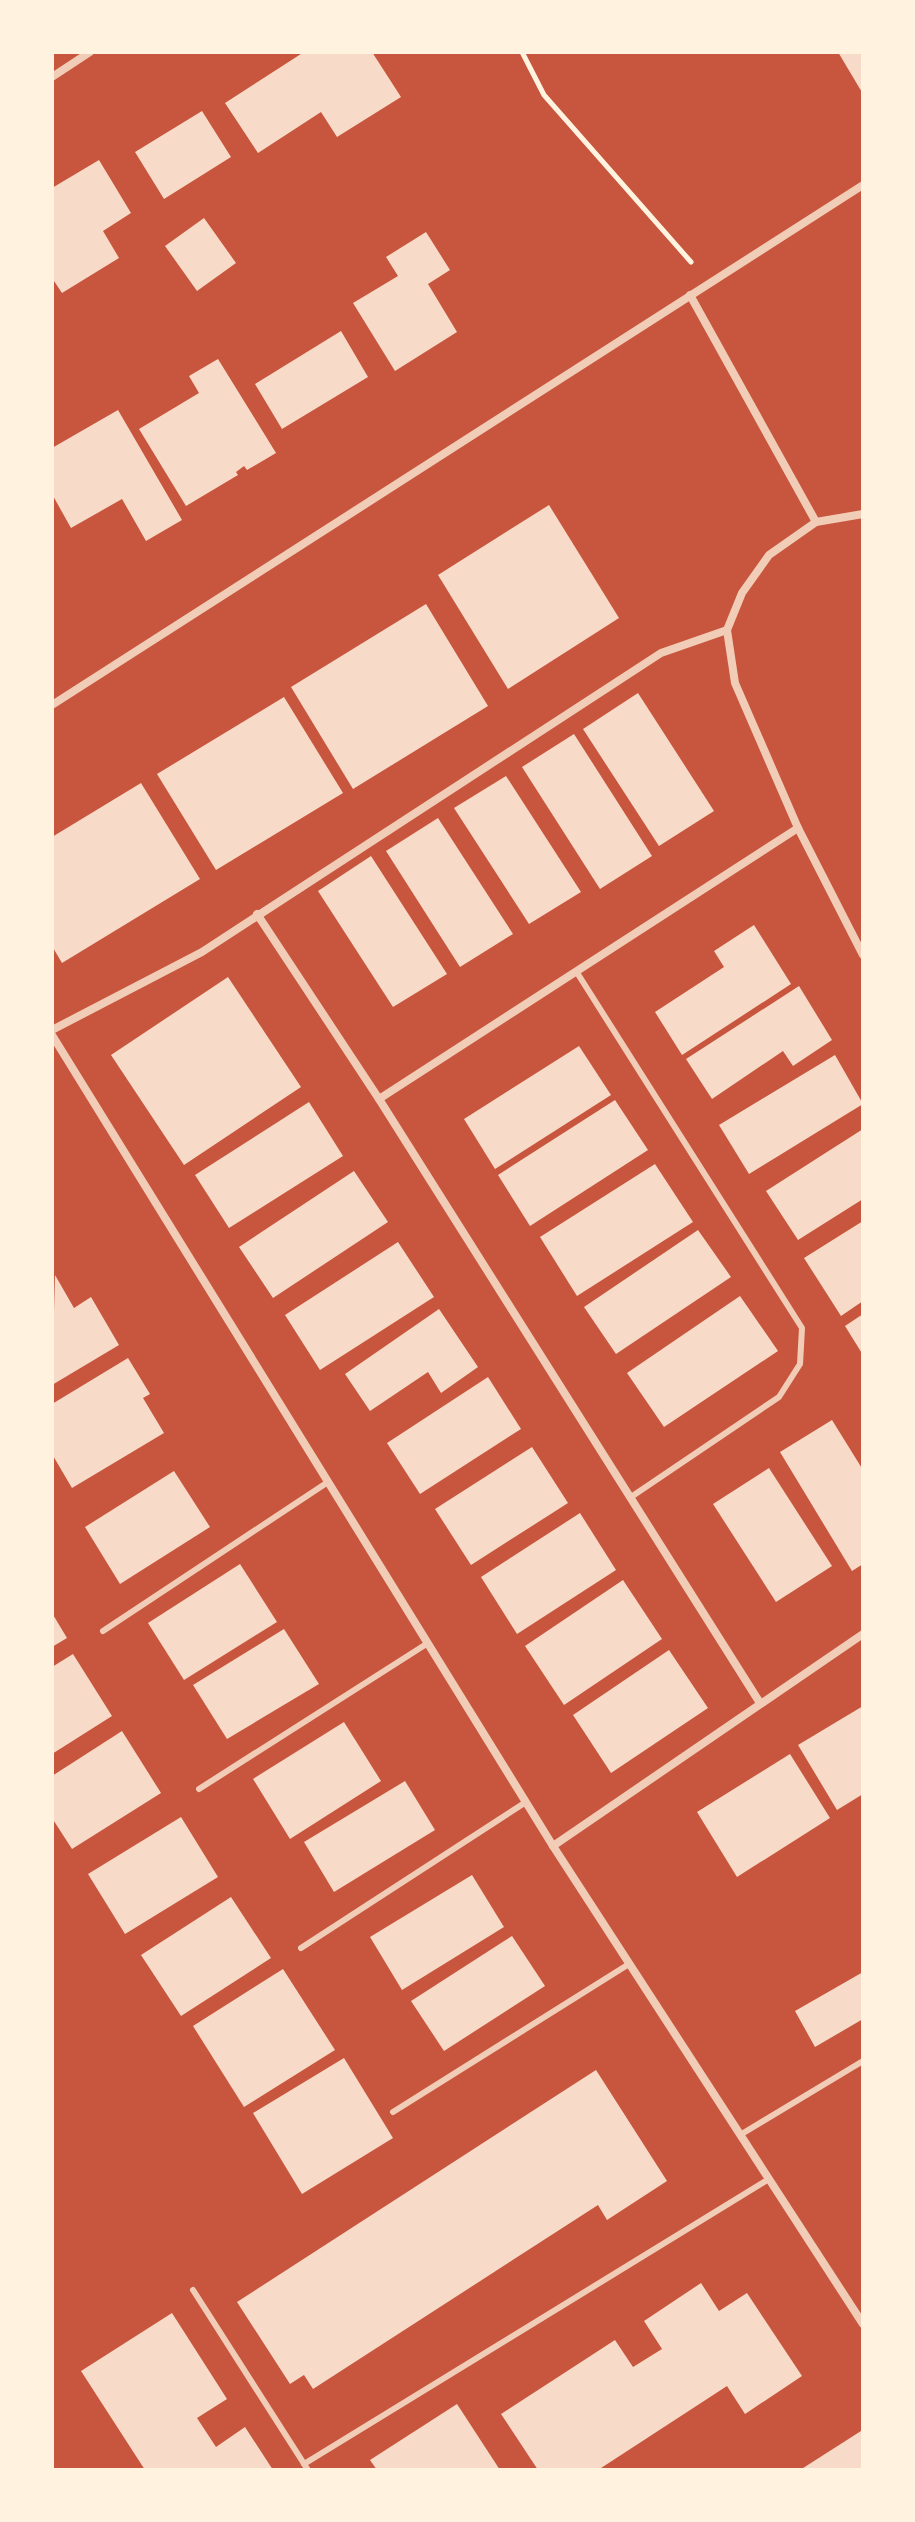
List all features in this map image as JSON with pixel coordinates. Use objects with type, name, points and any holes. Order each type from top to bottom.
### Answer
[{"type":"street","points":[[52,77],[90,52]]},
{"type":"street","points":[[52,705],[863,185]]},
{"type":"street","points":[[690,295],[816,522]]},
{"type":"street","points":[[863,514],[816,522],[769,555],[742,593],[727,630],[735,683],[798,828],[863,955]]},
{"type":"street","points":[[727,630],[661,653],[202,952],[52,1032],[553,1846],[863,2324]]},
{"type":"street","points":[[379,1099],[798,828]]},
{"type":"street","points":[[257,914],[379,1099],[760,1703]]},
{"type":"street","points":[[553,1846],[863,1634]]},
{"type":"lane","points":[[576,971],[802,1328],[800,1364],[779,1397],[631,1497]]},
{"type":"lane","points":[[103,1631],[328,1482]]},
{"type":"lane","points":[[199,1789],[428,1643]]},
{"type":"lane","points":[[301,1948],[526,1802]]},
{"type":"lane","points":[[393,2112],[629,1964]]},
{"type":"lane","points":[[740,2135],[863,2061]]},
{"type":"lane","points":[[193,2290],[306,2467],[769,2179]]},
{"type":"path","points":[[522,52],[544,95],[709,283]]},
{"type":"building","points":[[304,52],[372,52],[401,97],[337,137],[321,112],[258,153],[225,103]]},
{"type":"building","points":[[838,52],[863,52],[863,94]]},
{"type":"building","points":[[202,111],[231,157],[164,199],[135,152]]},
{"type":"building","points":[[99,160],[131,213],[103,231],[119,258],[62,293],[52,278],[52,188]]},
{"type":"building","points":[[204,218],[236,263],[197,291],[165,246]]},
{"type":"building","points":[[426,232],[450,270],[428,284],[457,332],[395,371],[353,303],[398,276],[386,257]]},
{"type":"building","points":[[341,331],[368,377],[282,429],[255,384]]},
{"type":"building","points":[[218,359],[276,453],[247,470],[244,466],[236,472],[238,475],[186,506],[139,429],[199,393],[189,376]]},
{"type":"building","points":[[118,410],[182,520],[146,541],[122,499],[71,528],[52,494],[52,448]]},
{"type":"building","points":[[549,505],[619,618],[508,689],[438,575]]},
{"type":"building","points":[[426,604],[488,706],[353,789],[291,687]]},
{"type":"building","points":[[638,693],[714,811],[659,846],[583,729]]},
{"type":"building","points":[[284,697],[343,793],[216,870],[157,774]]},
{"type":"building","points":[[574,734],[652,856],[600,889],[522,767]]},
{"type":"building","points":[[506,776],[581,892],[529,924],[454,808]]},
{"type":"building","points":[[141,783],[200,879],[62,963],[52,946],[52,837]]},
{"type":"building","points":[[438,818],[513,934],[460,967],[386,851]]},
{"type":"building","points":[[371,856],[447,974],[393,1007],[318,891]]},
{"type":"building","points":[[754,925],[791,984],[682,1055],[655,1012],[724,967],[714,951]]},
{"type":"building","points":[[228,977],[301,1087],[184,1165],[111,1055]]},
{"type":"building","points":[[799,986],[832,1040],[793,1066],[783,1051],[712,1099],[686,1059]]},
{"type":"building","points":[[579,1046],[611,1095],[495,1169],[464,1119]]},
{"type":"building","points":[[835,1055],[863,1104],[749,1174],[719,1125]]},
{"type":"building","points":[[615,1100],[648,1150],[530,1226],[498,1175]]},
{"type":"building","points":[[309,1102],[343,1156],[229,1228],[195,1175]]},
{"type":"building","points":[[863,1129],[863,1199],[798,1240],[766,1191]]},
{"type":"building","points":[[655,1164],[693,1222],[577,1296],[540,1237]]},
{"type":"building","points":[[354,1171],[388,1222],[273,1298],[239,1247]]},
{"type":"building","points":[[863,1221],[863,1301],[841,1316],[804,1258]]},
{"type":"building","points":[[698,1230],[731,1277],[616,1354],[584,1307]]},
{"type":"building","points":[[398,1242],[434,1297],[320,1370],[285,1315]]},
{"type":"building","points":[[55,1275],[74,1308],[91,1297],[119,1345],[52,1385]]},
{"type":"building","points":[[740,1296],[778,1351],[664,1427],[627,1373]]},
{"type":"building","points":[[439,1309],[478,1367],[441,1393],[428,1372],[370,1411],[345,1374]]},
{"type":"building","points":[[863,1314],[863,1355],[845,1326]]},
{"type":"building","points":[[128,1358],[150,1394],[143,1398],[164,1433],[72,1488],[52,1454],[52,1404]]},
{"type":"building","points":[[488,1377],[521,1429],[420,1494],[387,1443]]},
{"type":"building","points":[[832,1420],[863,1470],[863,1564],[852,1571],[780,1452]]},
{"type":"building","points":[[532,1447],[568,1503],[471,1565],[435,1509]]},
{"type":"building","points":[[769,1468],[832,1566],[776,1602],[713,1504]]},
{"type":"building","points":[[174,1471],[210,1527],[120,1584],[85,1527]]},
{"type":"building","points":[[580,1513],[616,1570],[517,1634],[481,1577]]},
{"type":"building","points":[[240,1564],[277,1622],[184,1680],[148,1623]]},
{"type":"building","points":[[623,1580],[662,1639],[564,1705],[525,1646]]},
{"type":"building","points":[[52,1613],[67,1638],[52,1647]]},
{"type":"building","points":[[284,1629],[319,1684],[227,1739],[193,1685]]},
{"type":"building","points":[[669,1650],[708,1708],[611,1773],[573,1715]]},
{"type":"building","points":[[73,1654],[112,1716],[52,1754],[52,1667]]},
{"type":"building","points":[[863,1706],[863,1794],[837,1810],[798,1745]]},
{"type":"building","points":[[344,1722],[381,1781],[290,1839],[253,1779]]},
{"type":"building","points":[[122,1731],[161,1793],[72,1849],[52,1818],[52,1776]]},
{"type":"building","points":[[790,1754],[830,1818],[737,1877],[697,1812]]},
{"type":"building","points":[[405,1781],[435,1830],[334,1892],[304,1842]]},
{"type":"building","points":[[181,1817],[218,1877],[125,1934],[88,1874]]},
{"type":"building","points":[[472,1875],[504,1927],[402,1990],[370,1937]]},
{"type":"building","points":[[231,1897],[271,1958],[181,2016],[141,1955]]},
{"type":"building","points":[[512,1936],[545,1986],[444,2051],[411,2001]]},
{"type":"building","points":[[283,1969],[335,2050],[244,2107],[193,2026]]},
{"type":"building","points":[[863,1972],[863,2019],[815,2047],[795,2011]]},
{"type":"building","points":[[344,2058],[393,2138],[302,2194],[253,2113]]},
{"type":"building","points":[[596,2070],[667,2181],[607,2220],[598,2205],[313,2389],[304,2375],[290,2384],[237,2302]]},
{"type":"building","points":[[701,2283],[719,2311],[747,2293],[802,2376],[745,2414],[727,2386],[598,2470],[538,2470],[501,2414],[615,2340],[633,2367],[662,2349],[644,2321]]},
{"type":"building","points":[[172,2313],[227,2399],[197,2418],[216,2447],[245,2427],[273,2470],[145,2470],[81,2371]]},
{"type":"building","points":[[457,2404],[500,2470],[377,2470],[370,2460]]},
{"type":"building","points":[[861,2431],[863,2470],[800,2470]]}]
